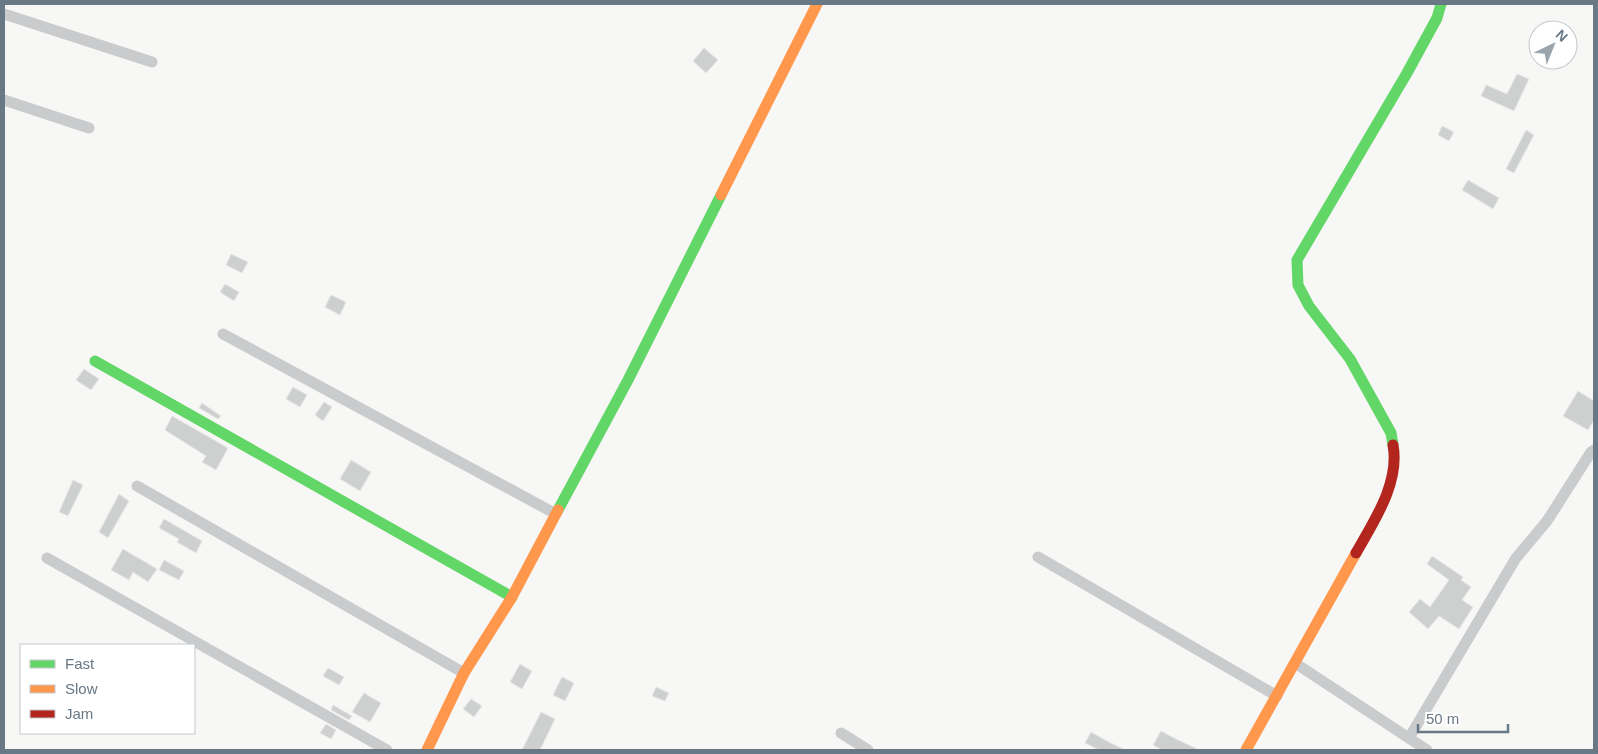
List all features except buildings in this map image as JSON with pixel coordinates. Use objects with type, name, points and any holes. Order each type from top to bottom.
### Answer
[{"type":"street","points":[[427,750],[464,674],[512,597],[628,380],[818,4]]},
{"type":"street","points":[[1246,750],[1371,527],[1389,490],[1396,460],[1391,433],[1350,359],[1309,306],[1298,285],[1298,260],[1437,18],[1441,4]]},
{"type":"street","points":[[4,14],[152,62]]},
{"type":"street","points":[[4,100],[89,128]]},
{"type":"street","points":[[223,334],[556,514]]},
{"type":"street","points":[[95,361],[512,597]]},
{"type":"street","points":[[1409,738],[1516,558],[1547,521],[1594,450]]},
{"type":"street","points":[[137,486],[464,674]]},
{"type":"street","points":[[1038,556],[1276,696]]},
{"type":"street","points":[[47,558],[387,750]]},
{"type":"street","points":[[1295,663],[1427,750]]},
{"type":"street","points":[[841,733],[868,750]]},
{"type":"traffic: fast","points":[[1393,445],[1391,433],[1350,359],[1309,306],[1298,285],[1297,260],[1407,73],[1437,18],[1441,4]]},
{"type":"traffic: fast","points":[[558,510],[628,380],[721,195]]},
{"type":"traffic: fast","points":[[95,361],[512,597]]},
{"type":"traffic: slow","points":[[721,195],[817,4]]},
{"type":"traffic: slow","points":[[427,750],[464,673],[512,597],[558,510]]},
{"type":"traffic: slow","points":[[1246,750],[1356,553]]},
{"type":"traffic: jam","points":[[1356,553],[1377,515],[1389,487],[1393,473],[1393,445]]}]
